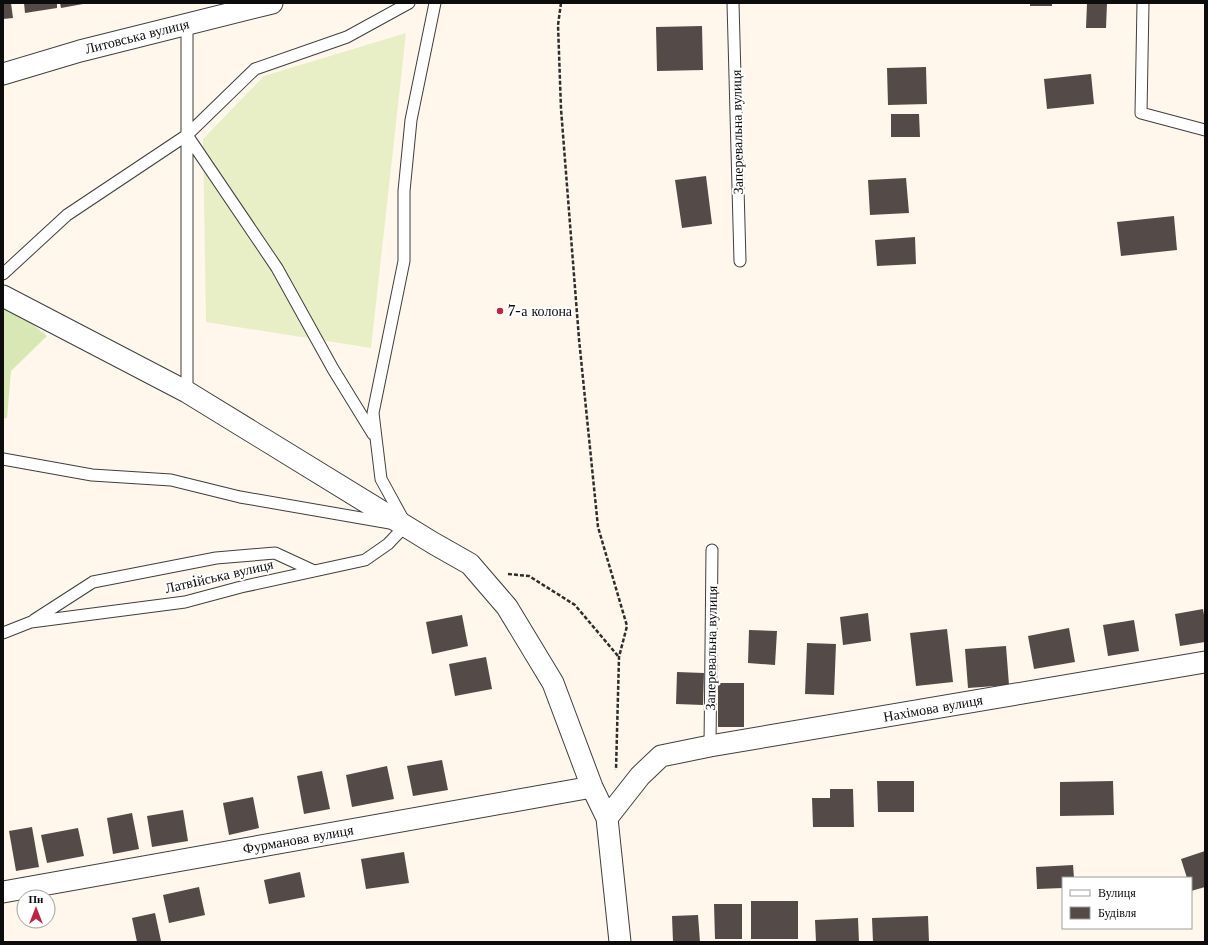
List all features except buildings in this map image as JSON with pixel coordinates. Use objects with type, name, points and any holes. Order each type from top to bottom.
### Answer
[{"type":"street","name":"Литовська вулиця","points":[[3,74],[80,50],[272,3]]},
{"type":"street","points":[[3,296],[187,392],[470,564],[507,607],[553,683],[592,787],[607,818],[620,942]]},
{"type":"street","name":"Нахімова вулиця","points":[[626,794],[640,776],[661,756],[710,746],[1205,662]]},
{"type":"street","name":"Фурманова вулиця","points":[[3,892],[592,787]]},
{"type":"street","points":[[607,818],[626,794]]},
{"type":"lane","points":[[3,274],[67,215],[187,135],[254,69],[347,36],[410,3]]},
{"type":"lane","points":[[406,525],[381,479],[373,413],[404,261],[404,191],[411,120],[436,3]]},
{"type":"lane","name":"Заперевальна вулиця","points":[[733,3],[740,261]]},
{"type":"lane","points":[[1143,3],[1140,113],[1205,130]]},
{"type":"lane","points":[[187,24],[187,392]]},
{"type":"lane","points":[[187,135],[277,268],[333,369],[376,438]]},
{"type":"lane","points":[[3,459],[92,475],[171,480],[240,496],[321,512],[406,525]]},
{"type":"lane","name":"Латвiйська вулиця","points":[[3,633],[31,622],[185,602],[241,587],[366,560],[388,544],[406,525]]},
{"type":"lane","name":"Заперевальна вулиця","points":[[710,746],[712,550]]},
{"type":"lane","points":[[31,622],[93,582],[216,558],[275,553],[314,571]]},
{"type":"path","points":[[560,3],[558,25],[561,109],[579,339],[598,527],[627,626],[619,657],[616,770],[626,794]]},
{"type":"path","points":[[476,571],[529,576],[575,605],[619,657]]},
{"type":"green space","points":[[406,33],[371,348],[206,322],[203,139],[264,76]]},
{"type":"green space","points":[[3,307],[12,308],[47,336],[11,371],[7,418],[3,419]]},
{"type":"place","name":"7-а колона","points":[[500,311]]}]
